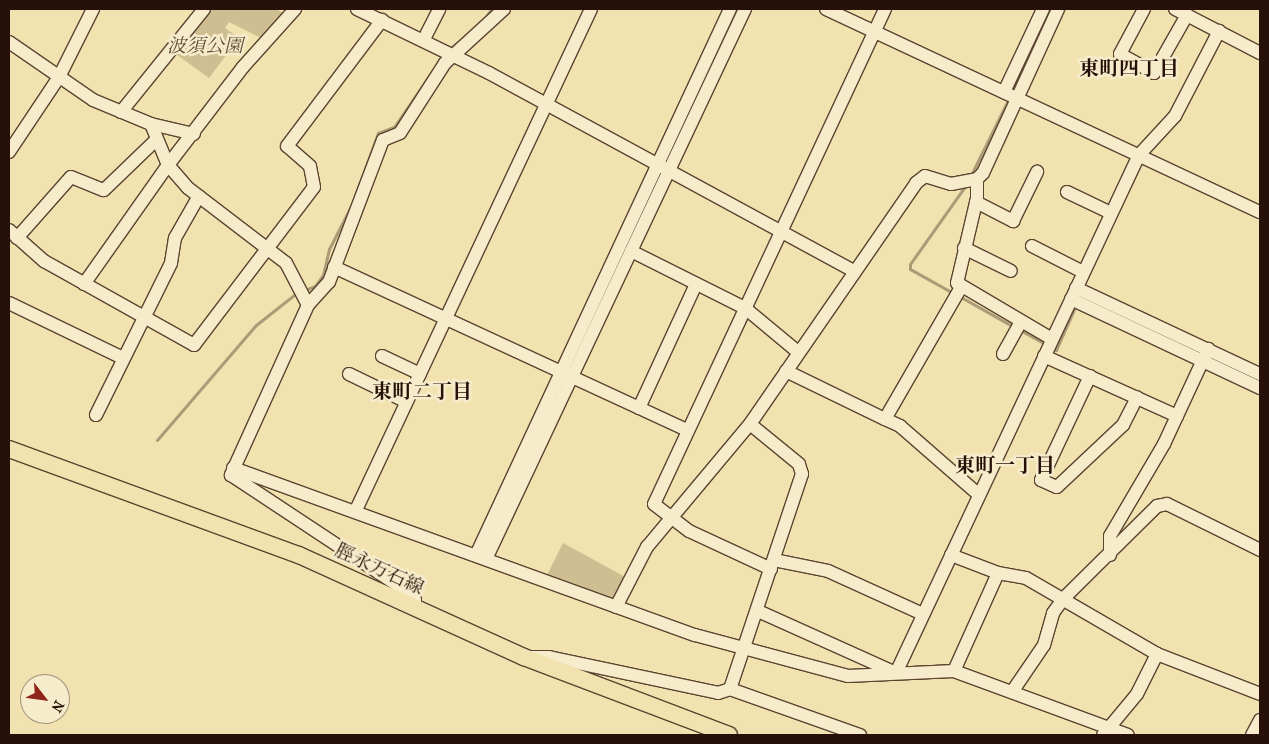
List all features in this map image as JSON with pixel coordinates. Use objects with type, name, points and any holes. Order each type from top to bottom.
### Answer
[{"type":"main road","name":"脛永万石線","points":[[9,449],[299,555],[524,658],[729,735]]},
{"type":"street","points":[[9,152],[59,77],[92,9]]},
{"type":"street","points":[[121,112],[204,9]]},
{"type":"street","points":[[84,284],[168,165],[194,134],[243,67],[295,9]]},
{"type":"street","points":[[357,9],[424,39],[853,271]]},
{"type":"street","points":[[424,39],[439,9]]},
{"type":"street","points":[[413,608],[415,600],[409,592],[234,481],[233,468],[308,305],[334,267],[383,140],[400,133],[454,55],[504,9]]},
{"type":"street","points":[[356,510],[591,9]]},
{"type":"street","points":[[566,374],[631,251],[730,9]]},
{"type":"street","points":[[482,555],[664,168],[744,9]]},
{"type":"street","points":[[826,9],[1260,212]]},
{"type":"street","points":[[885,9],[654,504],[689,531],[773,565],[828,571],[923,614]]},
{"type":"street","points":[[1004,92],[1043,9]]},
{"type":"street","points":[[885,420],[960,288],[964,248],[976,202],[977,179],[1058,9]]},
{"type":"street","points":[[1144,9],[1120,54],[1154,73],[1187,15]]},
{"type":"street","points":[[1175,9],[1260,53]]},
{"type":"street","points":[[155,141],[104,190],[71,177],[12,235],[44,261],[84,284],[143,313],[194,344],[268,250],[314,187],[310,166],[287,146],[382,20]]},
{"type":"street","points":[[896,673],[1139,155],[1174,116],[1219,32]]},
{"type":"street","points":[[9,42],[93,100],[151,124],[194,134]]},
{"type":"street","points":[[151,124],[155,141],[168,165],[199,196],[286,263],[308,305]]},
{"type":"street","points":[[976,202],[1013,221],[1037,172]]},
{"type":"street","points":[[616,607],[647,547],[750,424],[853,271],[916,183],[925,176],[951,184],[977,179]]},
{"type":"street","points":[[1067,192],[1111,213]]},
{"type":"street","points":[[96,415],[199,196]]},
{"type":"street","points":[[1032,246],[1084,272]]},
{"type":"street","points":[[964,248],[1011,271]]},
{"type":"street","points":[[631,251],[745,308],[798,352]]},
{"type":"street","points":[[334,267],[687,430]]},
{"type":"street","points":[[639,408],[696,284]]},
{"type":"street","points":[[960,288],[1052,339]]},
{"type":"street","points":[[1074,293],[1208,349],[1260,374]]},
{"type":"street","points":[[1074,293],[1202,361],[1260,388]]},
{"type":"street","points":[[9,303],[123,358]]},
{"type":"street","points":[[1003,354],[1021,322]]},
{"type":"street","points":[[1110,554],[1110,536],[1177,416],[1208,349]]},
{"type":"street","points":[[382,356],[420,374]]},
{"type":"street","points":[[1044,356],[1177,416]]},
{"type":"street","points":[[786,371],[820,392],[900,426],[979,495]]},
{"type":"street","points":[[349,374],[407,402]]},
{"type":"street","points":[[1090,376],[1041,480],[1057,487],[1123,425],[1137,397]]},
{"type":"street","points":[[730,689],[758,611],[802,474],[799,464],[750,424]]},
{"type":"street","points":[[233,468],[482,555],[616,607],[744,649],[830,673],[954,671],[1014,689],[1106,731],[1128,735]]},
{"type":"street","points":[[1014,689],[1044,645],[1053,613],[1063,599],[1157,506],[1167,504],[1260,550]]},
{"type":"street","points":[[951,555],[998,573],[1026,578],[1157,654],[1260,694]]},
{"type":"street","points":[[954,671],[998,573]]},
{"type":"street","points":[[758,611],[896,673]]},
{"type":"street","points":[[1106,731],[1137,694],[1157,654]]},
{"type":"street","points":[[524,658],[549,657],[718,693],[730,689],[860,735]]},
{"type":"street","points":[[1252,735],[1260,720]]},
{"type":"green space","name":"波須公園","points":[[207,9],[275,9],[287,14],[265,40],[229,22],[225,28],[239,38],[209,78],[173,52]]},
{"type":"green space","points":[[563,543],[627,578],[614,604],[546,577]]},
{"type":"waterway","points":[[483,21],[491,9]]},
{"type":"waterway","points":[[1012,92],[1050,9]]},
{"type":"waterway","points":[[448,50],[467,35]]},
{"type":"waterway","points":[[305,290],[315,286],[323,275],[329,249],[352,204],[378,133],[394,127],[444,54]]},
{"type":"waterway","points":[[971,175],[1009,98]]},
{"type":"waterway","points":[[953,293],[910,269],[910,264],[966,185]]},
{"type":"waterway","points":[[157,440],[256,325],[299,291]]},
{"type":"waterway","points":[[959,296],[1014,327]]},
{"type":"waterway","points":[[1053,348],[1056,350],[1076,305]]},
{"type":"waterway","points":[[1020,330],[1047,345]]},
{"type":"district","name":"東町四丁目","points":[[1129,68]]},
{"type":"district","name":"東町二丁目","points":[[422,391]]},
{"type":"district","name":"東町一丁目","points":[[1005,465]]}]
